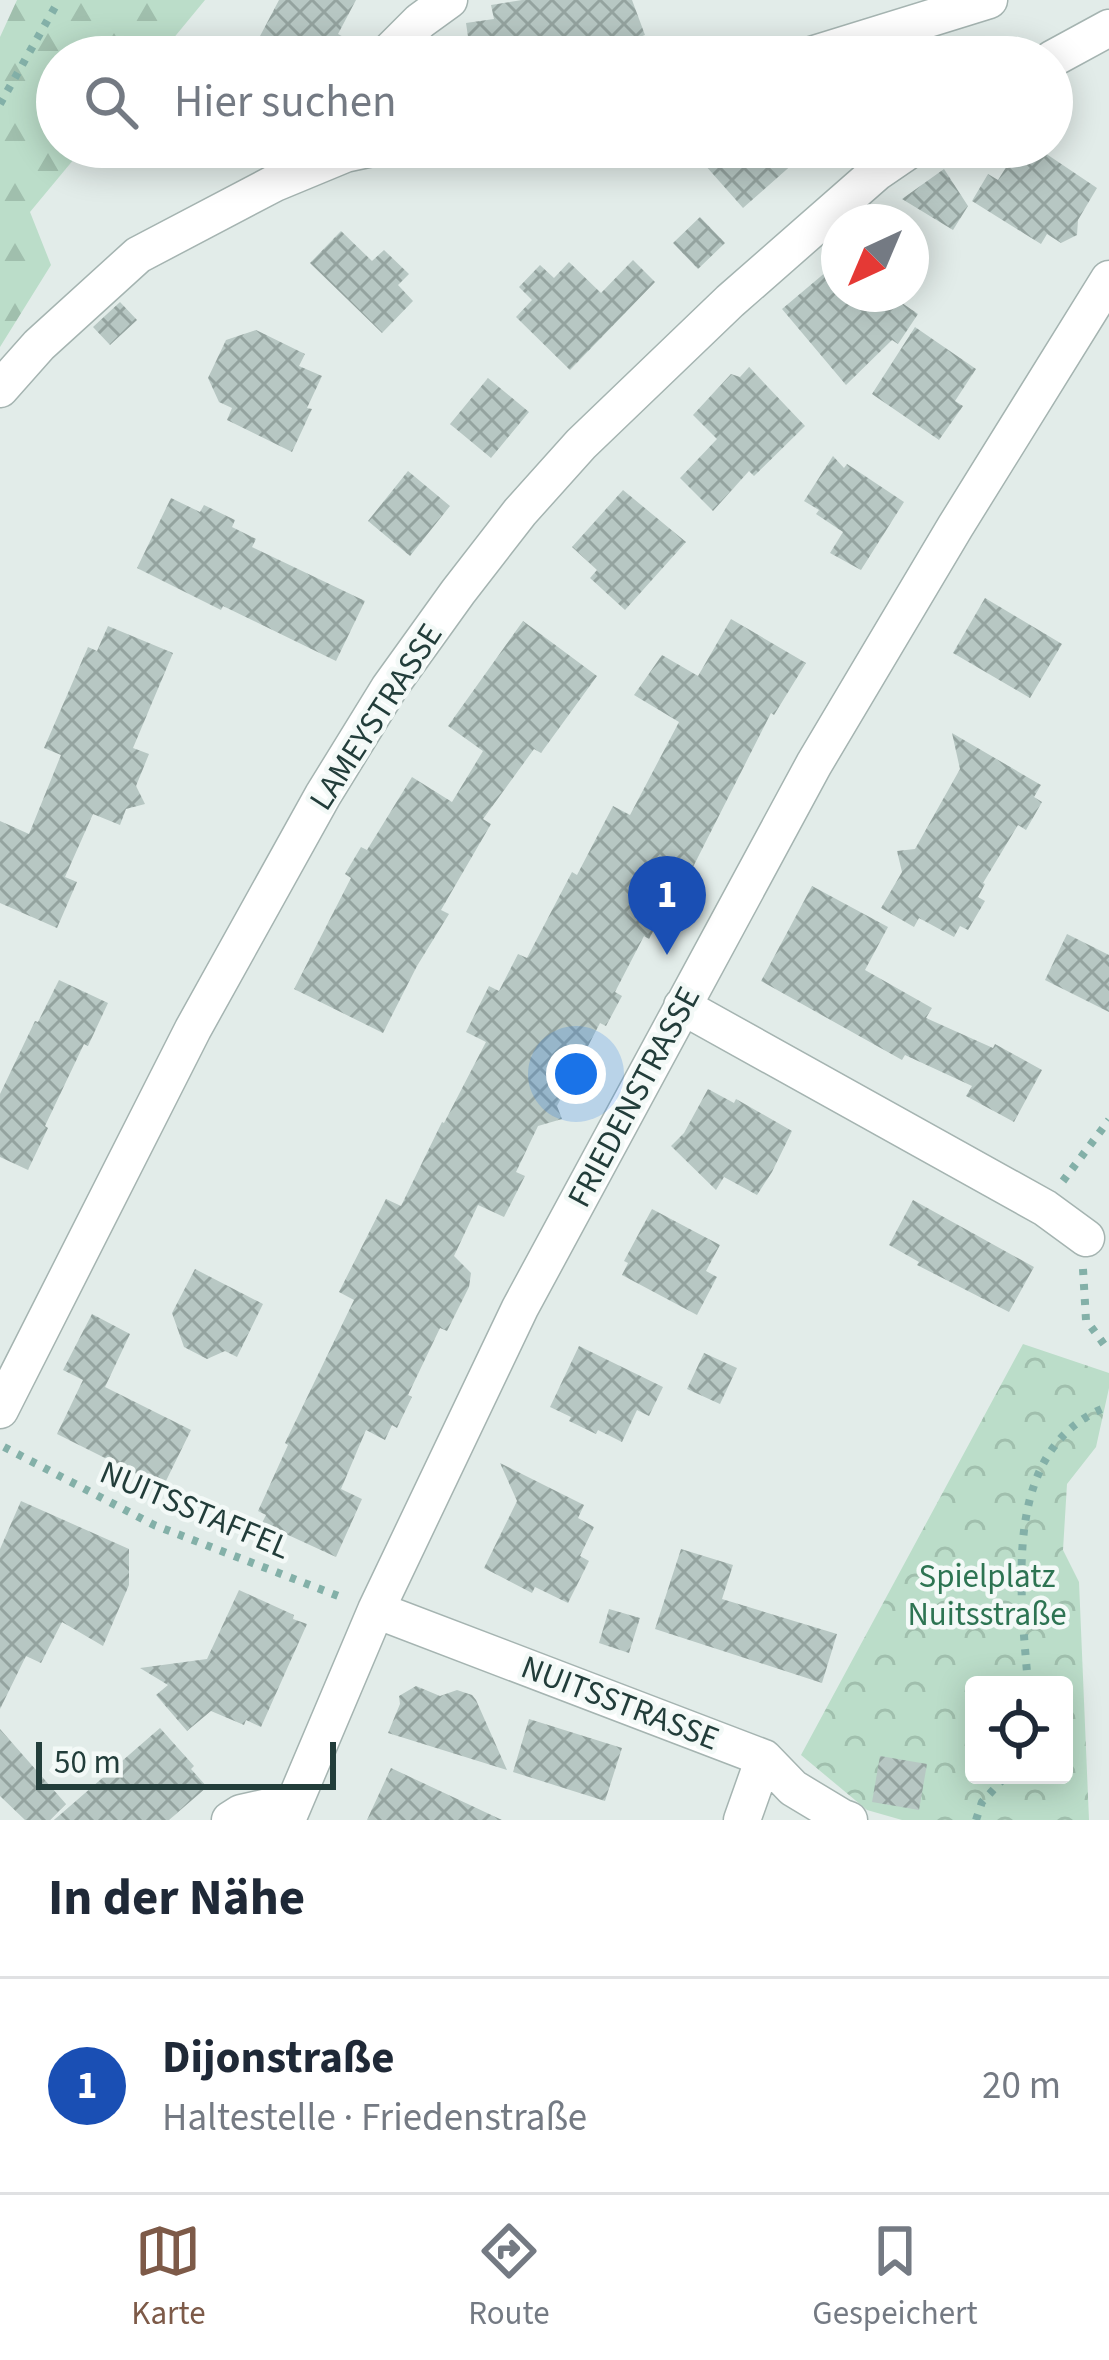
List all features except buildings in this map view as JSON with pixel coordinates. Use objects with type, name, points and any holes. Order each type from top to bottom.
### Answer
[{"type":"street","points":[[405,36],[449,0]]},
{"type":"street","points":[[873,36],[989,0]]},
{"type":"street","points":[[1073,48],[1109,28]]},
{"type":"street","points":[[0,389],[39,345],[138,255],[311,168]]},
{"type":"street","name":"LAMEYSTRASSE","points":[[0,1410],[194,1029],[322,795],[389,688],[520,512],[581,444],[730,302],[882,168]]},
{"type":"street","name":"FRIEDENSTRASSE","points":[[291,1810],[376,1610],[520,1308],[814,764],[1109,279]]},
{"type":"street","points":[[682,1006],[1045,1208],[1085,1238]]},
{"type":"street","name":"NUITSSTRASSE","points":[[376,1610],[764,1758],[793,1788],[849,1820]]},
{"type":"street","points":[[742,1820],[764,1758]]},
{"type":"street","points":[[230,1820],[241,1813],[291,1810]]},
{"type":"path","points":[[39,36],[59,0]]},
{"type":"path","points":[[0,104],[36,41]]},
{"type":"path","points":[[1045,1208],[1109,1120]]},
{"type":"path","points":[[1085,1238],[1086,1321],[1109,1352]]},
{"type":"path","points":[[1028,1676],[1022,1570],[1024,1524],[1034,1480],[1059,1437],[1090,1413],[1109,1406]]},
{"type":"path","name":"NUITSSTAFFEL","points":[[0,1445],[154,1525],[376,1610]]},
{"type":"path","points":[[976,1820],[982,1802],[999,1784]]},
{"type":"green space","points":[[17,0],[205,0],[175,36],[36,36],[36,168],[67,168],[30,212],[51,265],[0,347],[0,37]]},
{"type":"green space","name":"Spielplatz Nuitsstraße","points":[[1023,1344],[1109,1373],[1096,1447],[1067,1484],[1063,1550],[1079,1582],[1089,1820],[902,1820],[867,1810],[801,1755]]},
{"type":"place","name":"Dijonstraße","points":[[667,955]]}]
